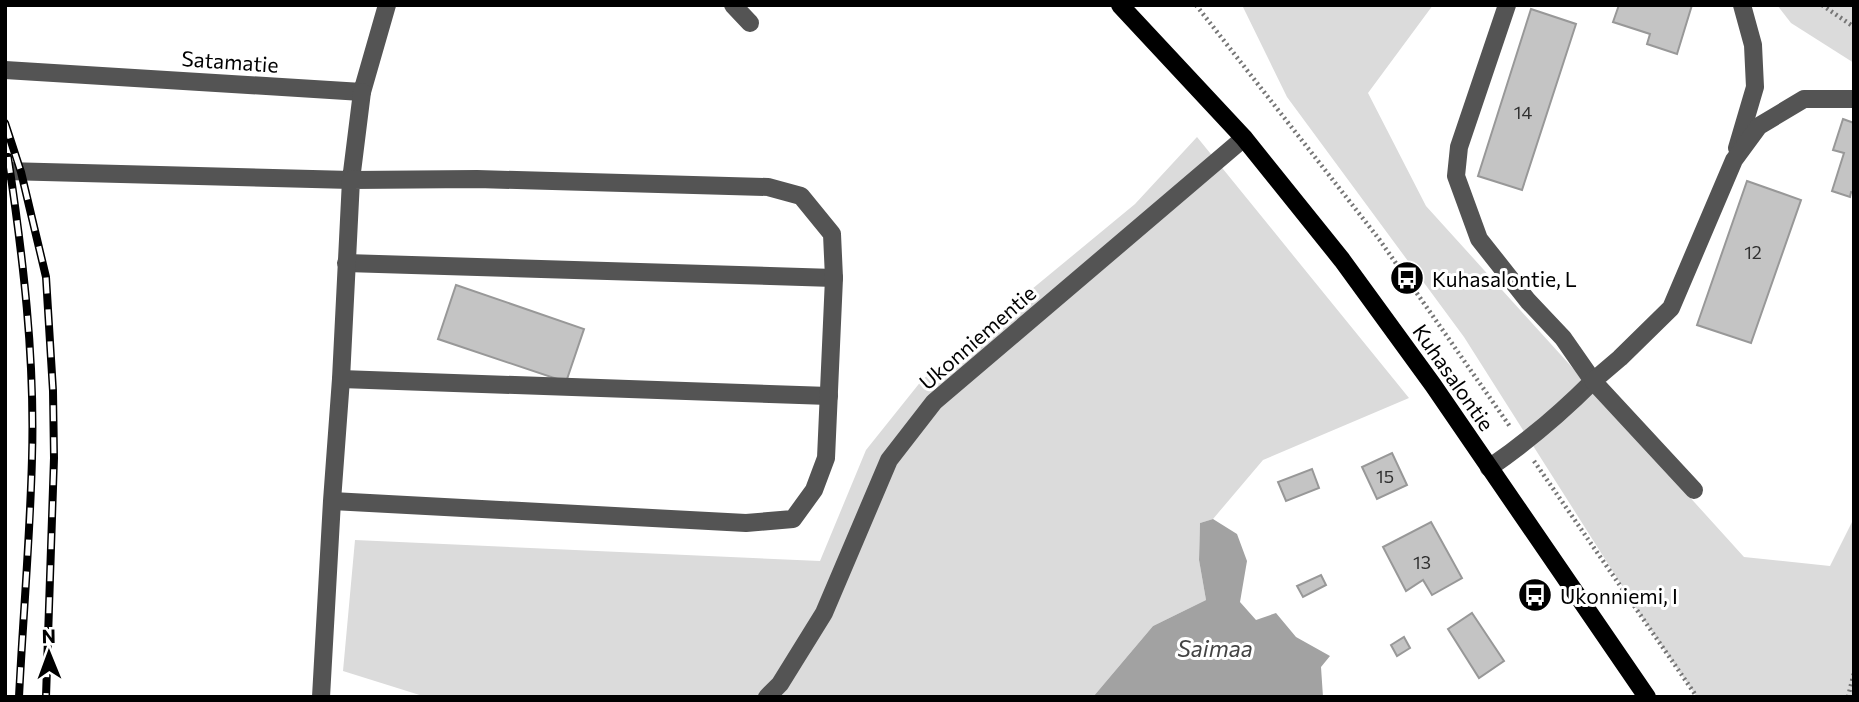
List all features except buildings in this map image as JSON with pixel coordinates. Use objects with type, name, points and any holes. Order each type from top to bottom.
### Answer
[{"type":"main road","name":"Kuhasalontie","points":[[1120,5],[1244,138],[1350,270],[1433,385],[1647,697]]},
{"type":"street","points":[[321,697],[351,180],[362,92],[387,5]]},
{"type":"street","points":[[733,5],[750,23]]},
{"type":"street","points":[[1507,5],[1459,147],[1456,176],[1479,239],[1528,301],[1563,338],[1593,381],[1694,490]]},
{"type":"street","points":[[1489,468],[1522,445],[1570,404],[1671,308],[1734,160],[1755,87],[1753,45],[1742,5]]},
{"type":"street","name":"Satamatie","points":[[5,70],[362,92]]},
{"type":"street","points":[[1734,160],[1759,126],[1804,99],[1854,99]]},
{"type":"street","name":"Ukonniementie","points":[[767,697],[780,684],[824,613],[889,460],[933,402],[1244,138]]},
{"type":"street","points":[[5,172],[351,180],[477,179],[768,187],[801,196],[832,234],[834,278],[826,458],[814,490],[793,519],[746,523],[332,500]]},
{"type":"street","points":[[346,262],[834,278]]},
{"type":"street","points":[[341,379],[829,396]]},
{"type":"path","points":[[1196,5],[1379,239],[1697,697]]},
{"type":"path","points":[[1822,5],[1854,27]]},
{"type":"path","points":[[1847,697],[1854,673]]},
{"type":"shaded area","points":[[1242,5],[1433,5],[1368,93],[1426,206],[1744,557],[1830,566],[1854,518],[1854,697],[1697,697],[1638,611],[1464,337],[1287,97]]},
{"type":"shaded area","points":[[1777,5],[1854,5],[1854,63],[1791,23]]},
{"type":"shaded area","points":[[1197,137],[1409,398],[1263,460],[1213,519],[1200,523],[1199,560],[1206,600],[1153,626],[1093,697],[426,697],[343,671],[355,540],[820,561],[866,450],[922,380],[1135,204]]},
{"type":"water","name":"Saimaa","points":[[1213,519],[1237,534],[1247,561],[1240,602],[1256,620],[1276,613],[1296,637],[1330,656],[1321,667],[1323,697],[1093,697],[1153,626],[1206,600],[1199,560],[1200,523]]},
{"type":"railway","points":[[5,123],[21,172],[46,277],[54,458],[46,697]]},
{"type":"railway","points":[[8,157],[27,308],[32,383],[30,518],[19,697]]},
{"type":"place","name":"Kuhasalontie, L","points":[[1407,278]]},
{"type":"place","name":"Ukonniemi, I","points":[[1535,595]]}]
